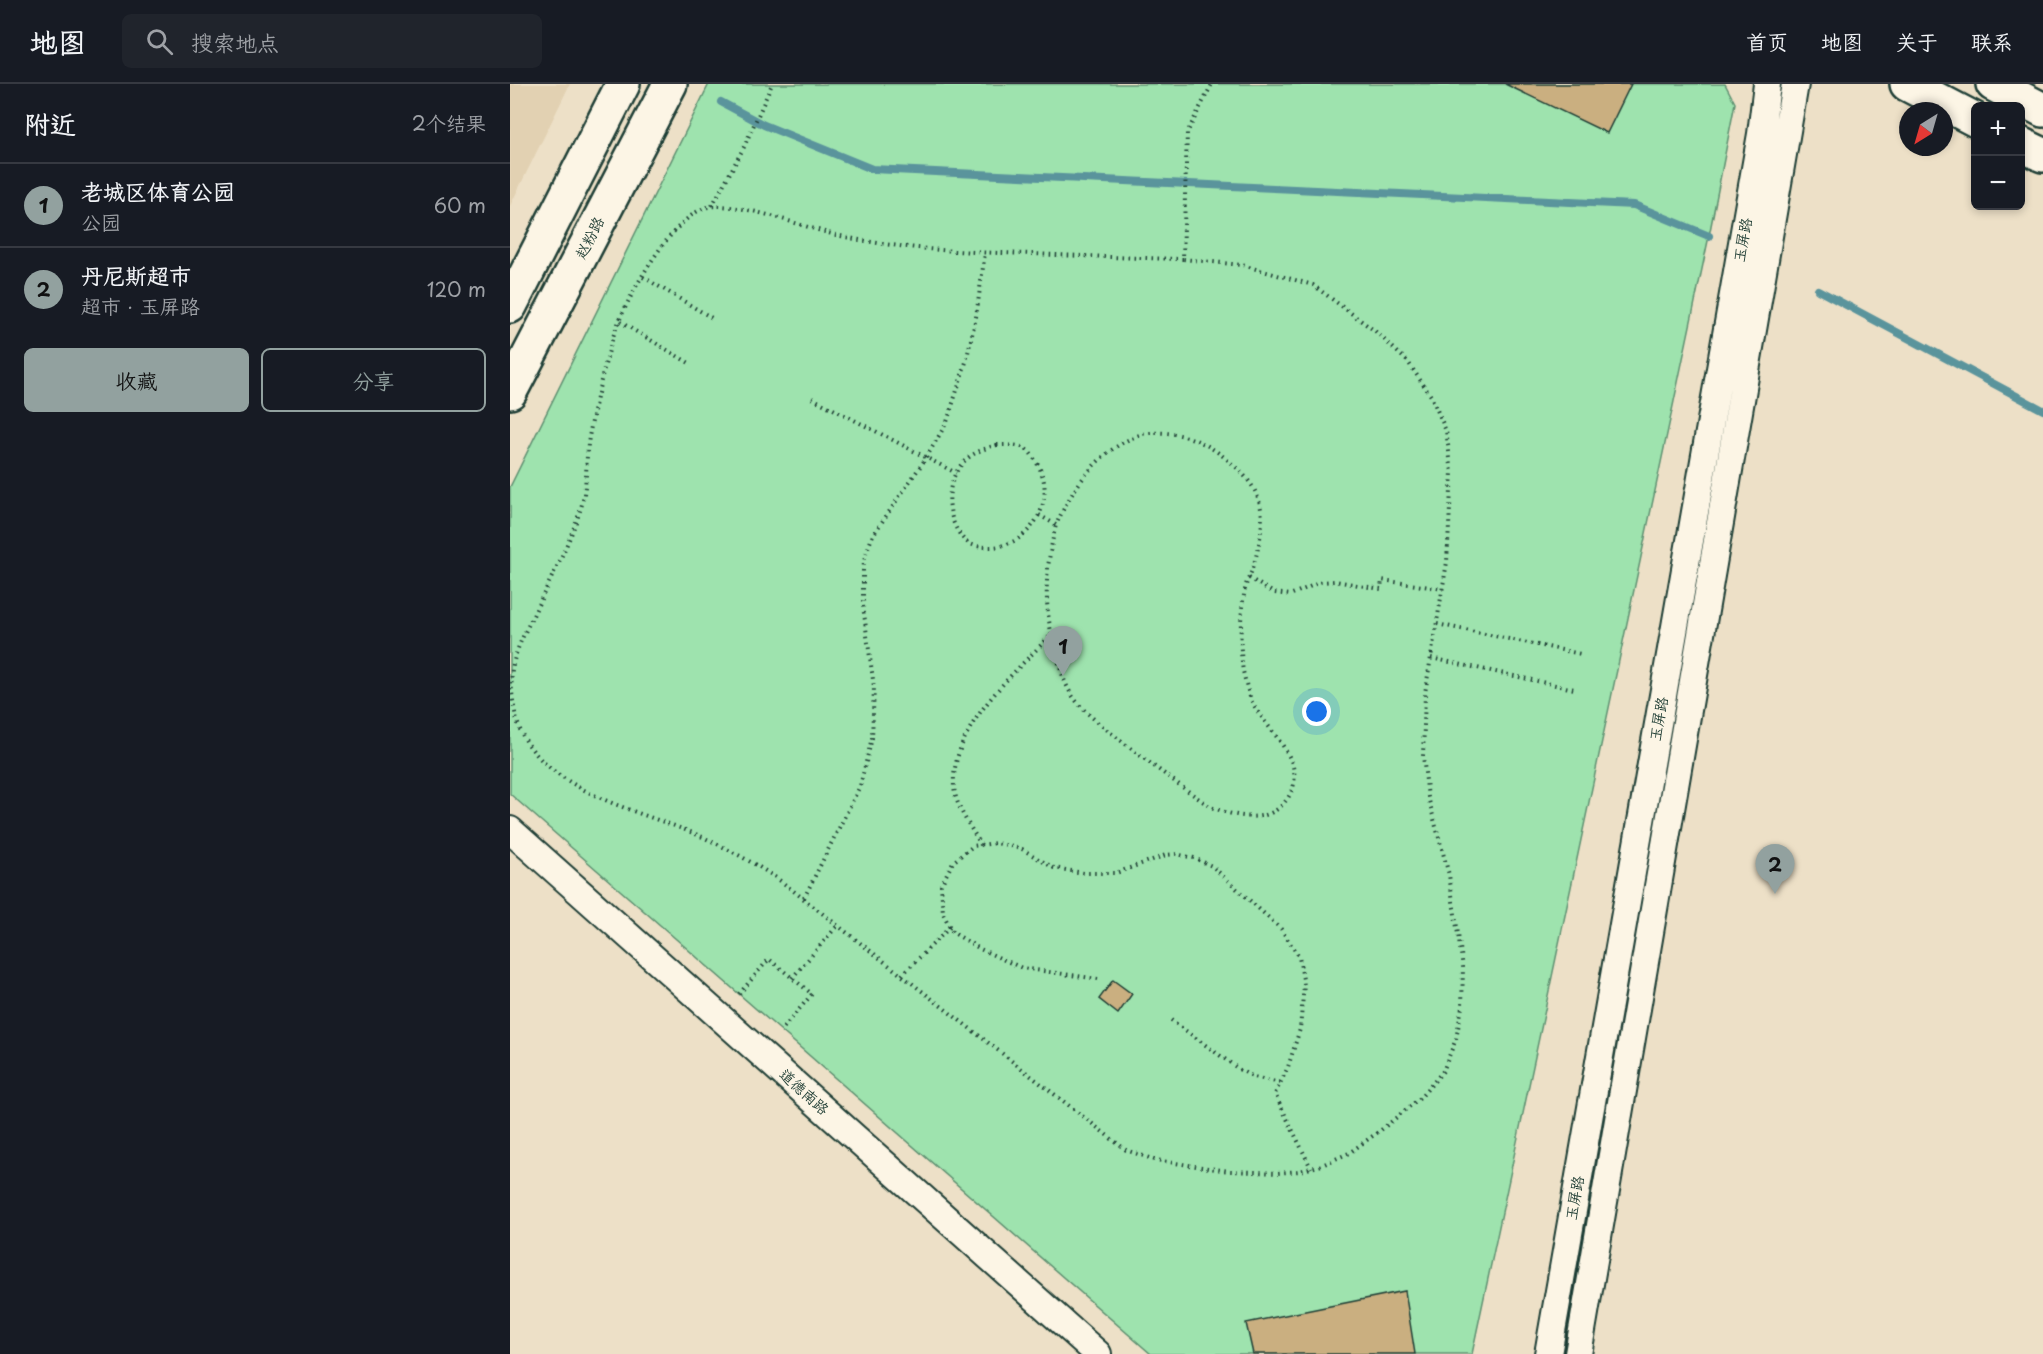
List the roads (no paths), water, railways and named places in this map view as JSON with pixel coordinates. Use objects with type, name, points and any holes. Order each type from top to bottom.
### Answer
[{"type":"street","points":[[510,306],[623,84]]},
{"type":"street","name":"赵粉路","points":[[510,392],[669,84]]},
{"type":"street","name":"玉屏路","points":[[1548,1354],[1761,134],[1767,84]]},
{"type":"street","name":"玉屏路","points":[[1578,1354],[1795,84]]},
{"type":"street","points":[[1907,84],[1971,117]]},
{"type":"street","points":[[1993,84],[2043,110]]},
{"type":"street","points":[[2025,146],[2043,155]]},
{"type":"street","name":"道德南路","points":[[510,830],[1098,1354]]},
{"type":"waterway","points":[[721,102],[764,125],[872,169],[1634,205],[1709,236]]},
{"type":"waterway","points":[[1818,290],[2043,410]]},
{"type":"place","name":"老城区体育公园","points":[[1063,676]]},
{"type":"place","name":"丹尼斯超市","points":[[1775,894]]}]
